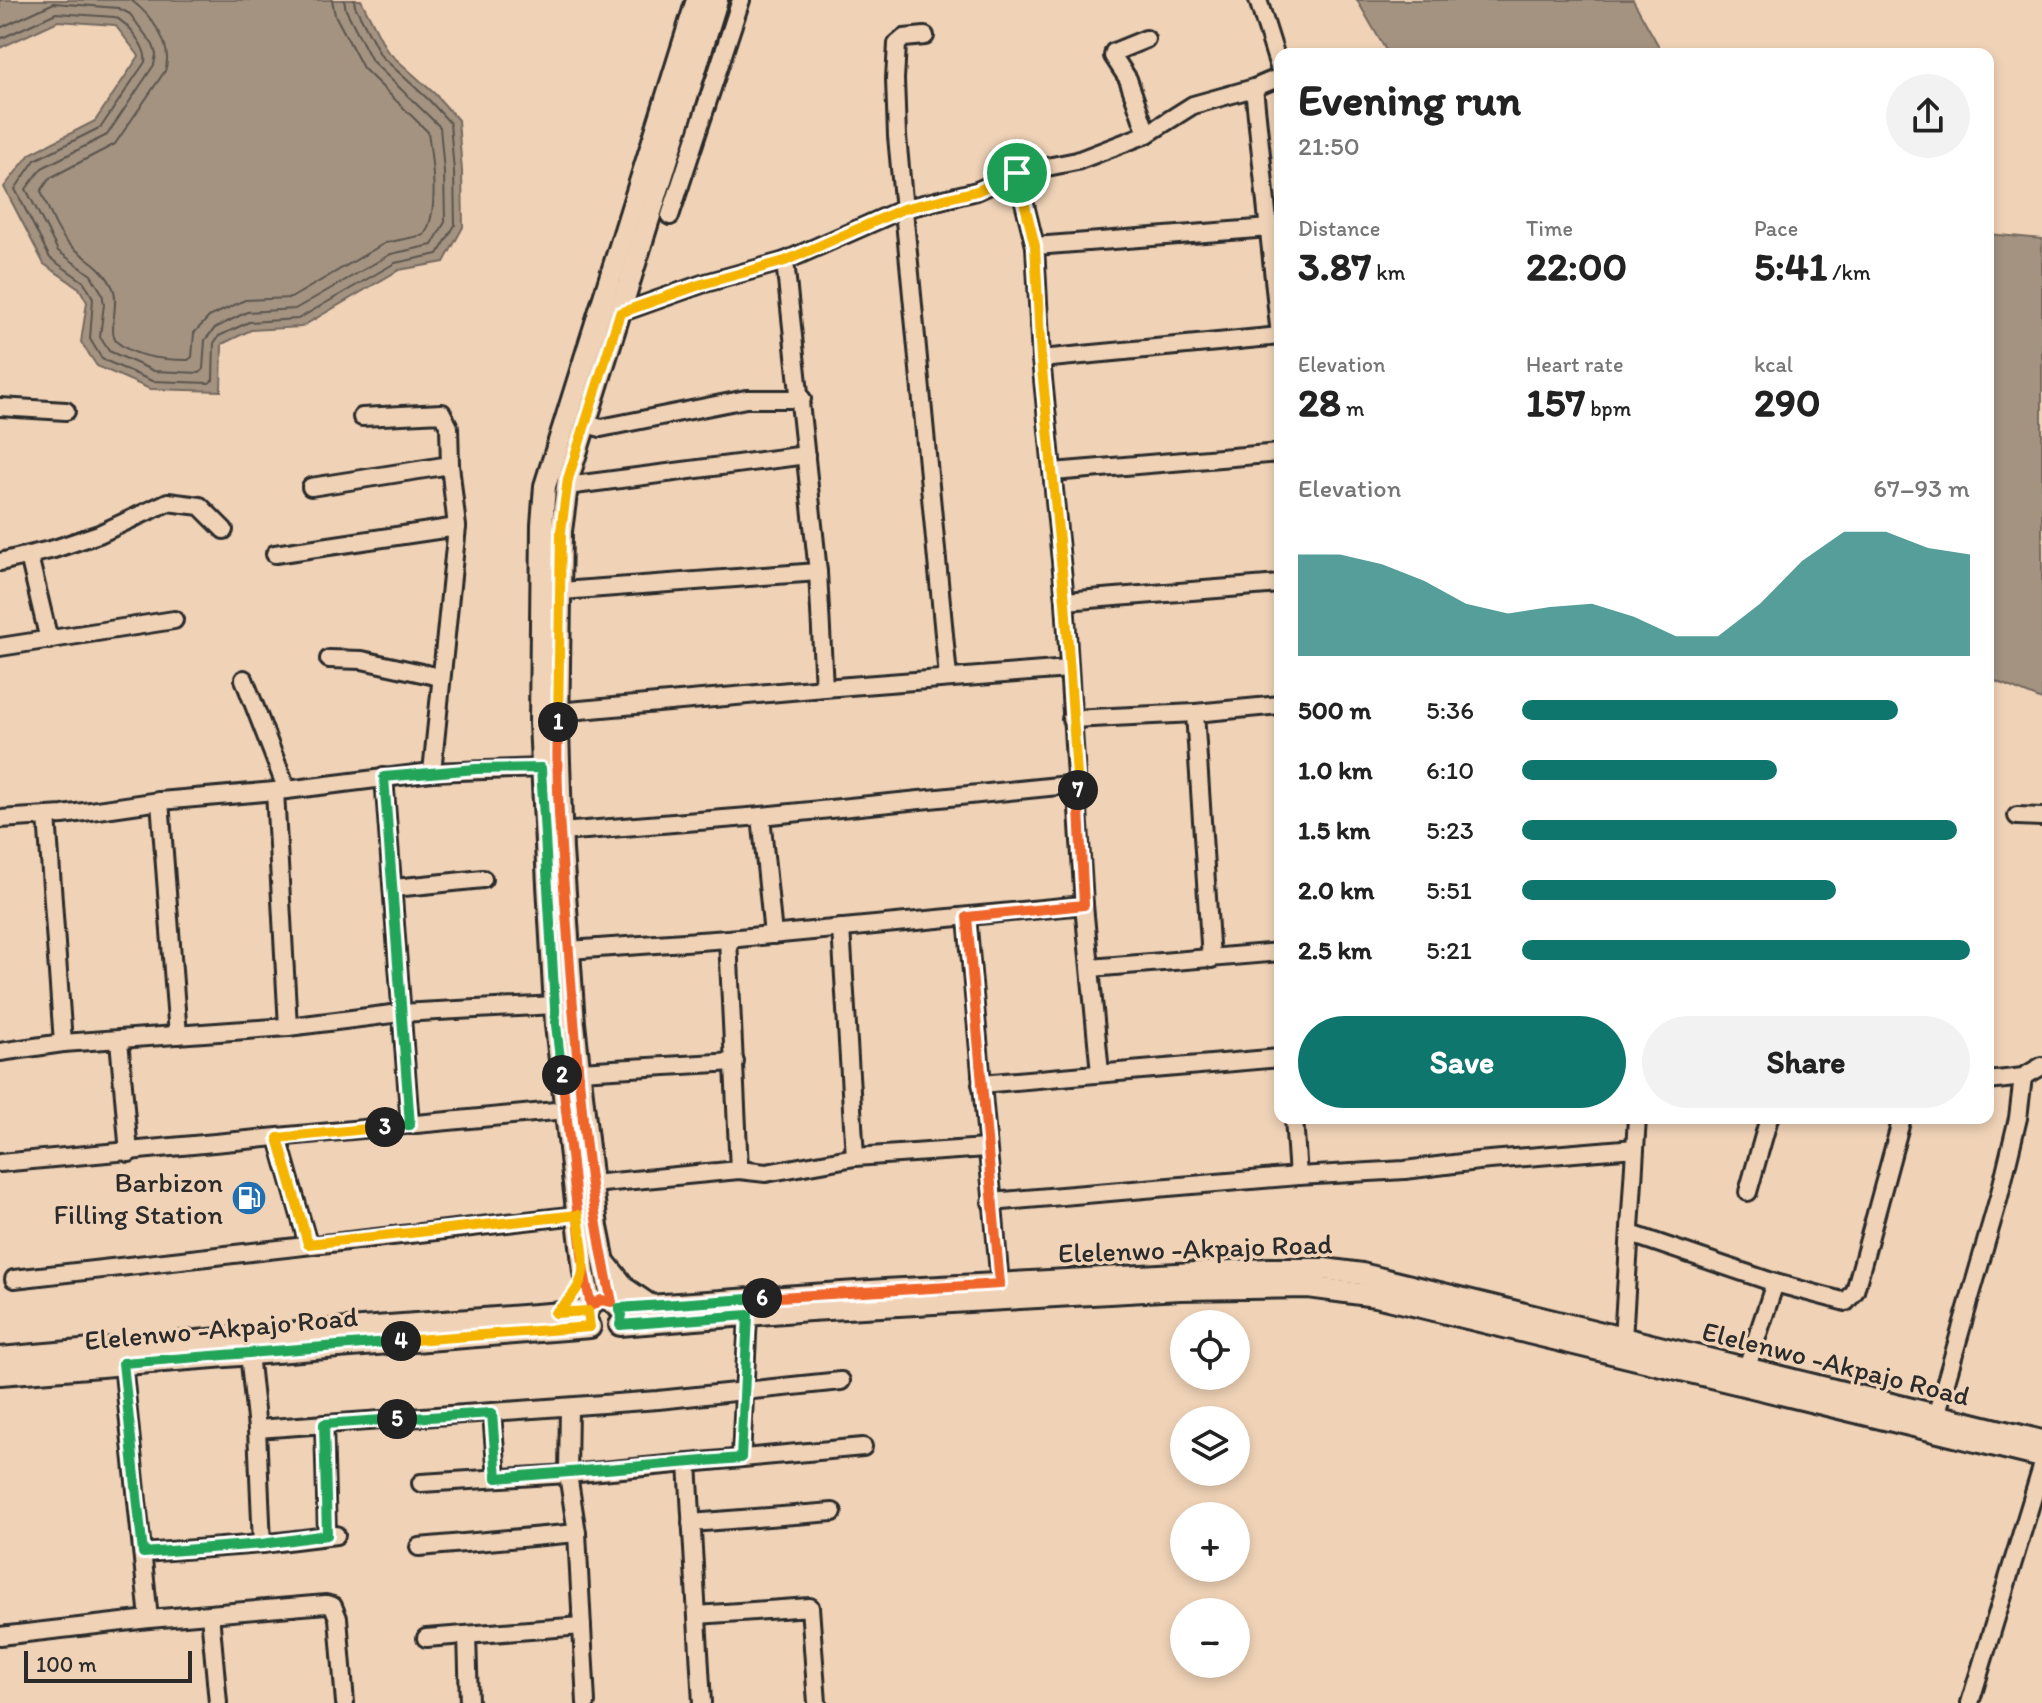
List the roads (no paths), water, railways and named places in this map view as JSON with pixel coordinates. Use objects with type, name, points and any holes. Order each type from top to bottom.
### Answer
[{"type":"main road","points":[[697,0],[545,486],[541,552],[541,768],[555,1005],[590,1315],[605,1334],[617,1312],[597,1227],[579,1071],[561,832],[558,712],[561,531],[567,486],[717,0]]},
{"type":"main road","points":[[604,1261],[619,1283],[651,1306]]},
{"type":"main road","name":"Elelenwo -Akpajo Road","points":[[617,1312],[651,1306],[1000,1284],[1269,1269],[1324,1269],[1362,1274],[2042,1441]]},
{"type":"main road","points":[[555,1313],[575,1295],[584,1272]]},
{"type":"main road","name":"Elelenwo -Akpajo Road","points":[[617,1312],[748,1315],[1180,1289],[1308,1287],[1376,1296],[2042,1457]]},
{"type":"main road","points":[[590,1315],[601,1300],[617,1312]]},
{"type":"main road","points":[[0,1358],[555,1313],[590,1315]]},
{"type":"main road","name":"Elelenwo -Akpajo Road","points":[[0,1374],[249,1353],[590,1315]]},
{"type":"street","points":[[670,216],[741,0]]},
{"type":"street","points":[[1258,0],[1274,51]]},
{"type":"street","points":[[925,36],[904,38],[897,44],[895,79],[903,209],[948,677]]},
{"type":"street","points":[[1146,39],[1114,52],[1113,56],[1128,79],[1147,134]]},
{"type":"street","points":[[620,313],[702,284],[785,261],[903,209],[977,191],[1017,173],[1077,161],[1147,134],[1193,105],[1274,80]]},
{"type":"street","points":[[1254,88],[1272,162],[1270,228],[1274,271]]},
{"type":"street","points":[[1017,173],[1035,246],[1041,359],[1065,601],[1084,905],[1100,1073]]},
{"type":"street","points":[[1035,246],[1270,228]]},
{"type":"street","points":[[785,261],[818,572],[824,688]]},
{"type":"street","points":[[1041,359],[1274,337]]},
{"type":"street","points":[[586,424],[601,428],[746,399],[802,399]]},
{"type":"street","points":[[0,407],[66,411]]},
{"type":"street","points":[[362,417],[442,413],[449,427],[457,527],[432,772]]},
{"type":"street","points":[[1053,472],[1274,454]]},
{"type":"street","points":[[567,486],[806,455]]},
{"type":"street","points":[[311,487],[450,465]]},
{"type":"street","points":[[0,562],[99,534],[168,502],[200,506],[224,530]]},
{"type":"street","points":[[275,554],[457,527]]},
{"type":"street","points":[[29,556],[49,640]]},
{"type":"street","points":[[562,591],[818,572]]},
{"type":"street","points":[[1065,601],[1274,584]]},
{"type":"street","points":[[0,647],[174,620]]},
{"type":"street","points":[[329,659],[362,660],[440,677]]},
{"type":"street","points":[[558,712],[1069,669]]},
{"type":"street","points":[[244,679],[281,790],[288,1027]]},
{"type":"street","points":[[1071,719],[1274,706]]},
{"type":"street","points":[[1195,713],[1211,959]]},
{"type":"street","points":[[0,819],[432,772],[541,768]]},
{"type":"street","points":[[384,777],[410,1125]]},
{"type":"street","points":[[561,832],[761,816],[1078,784]]},
{"type":"street","points":[[160,801],[178,1035]]},
{"type":"street","points":[[47,816],[63,1043]]},
{"type":"street","points":[[761,816],[773,935]]},
{"type":"street","points":[[2017,816],[2042,817]]},
{"type":"street","points":[[394,888],[483,879]]},
{"type":"street","points":[[569,950],[728,939],[1084,905]]},
{"type":"street","points":[[967,917],[1000,1284]]},
{"type":"street","points":[[841,928],[855,1157]]},
{"type":"street","points":[[728,939],[739,1170]]},
{"type":"street","points":[[1091,968],[1274,953]]},
{"type":"street","points":[[0,1052],[63,1043],[288,1027],[400,1013],[555,1005]]},
{"type":"street","points":[[119,1040],[129,1153]]},
{"type":"street","points":[[981,1084],[1274,1058]]},
{"type":"street","points":[[579,1071],[735,1062]]},
{"type":"street","points":[[1994,1080],[2023,1077],[2042,1066]]},
{"type":"street","points":[[1936,1416],[1999,1197],[2018,1118],[2023,1077]]},
{"type":"street","points":[[0,1163],[566,1110]]},
{"type":"street","points":[[1294,1124],[1298,1176]]},
{"type":"street","points":[[1623,1339],[1637,1124]]},
{"type":"street","points":[[1748,1192],[1767,1124]]},
{"type":"street","points":[[1631,1234],[1775,1283],[1846,1302],[1853,1296],[1900,1124]]},
{"type":"street","points":[[278,1138],[308,1244]]},
{"type":"street","points":[[592,1184],[739,1170],[766,1173],[855,1157],[986,1148]]},
{"type":"street","points":[[991,1202],[1405,1170],[1635,1148]]},
{"type":"street","points":[[14,1279],[578,1215]]},
{"type":"street","points":[[1746,1370],[1775,1283]]},
{"type":"street","points":[[741,1458],[748,1315]]},
{"type":"street","points":[[249,1353],[257,1429],[262,1544]]},
{"type":"street","points":[[123,1363],[149,1619]]},
{"type":"street","points":[[257,1429],[569,1407],[841,1381]]},
{"type":"street","points":[[569,1407],[568,1474],[577,1533],[586,1703]]},
{"type":"street","points":[[492,1413],[497,1478]]},
{"type":"street","points":[[143,1553],[332,1535],[324,1424]]},
{"type":"street","points":[[421,1483],[568,1474],[863,1447]]},
{"type":"street","points":[[688,1463],[702,1703]]},
{"type":"street","points":[[1970,1703],[2042,1467]]},
{"type":"street","points":[[691,1523],[833,1512]]},
{"type":"street","points":[[419,1547],[577,1533]]},
{"type":"street","points":[[0,1636],[149,1619],[333,1606],[338,1618],[345,1703]]},
{"type":"street","points":[[697,1615],[812,1608],[817,1703]]},
{"type":"street","points":[[210,1614],[218,1703]]},
{"type":"street","points":[[426,1638],[582,1626]]},
{"type":"street","points":[[467,1635],[469,1703]]},
{"type":"water","points":[[0,0],[361,0],[387,51],[435,94],[458,120],[463,227],[444,262],[399,270],[301,327],[251,330],[222,344],[221,391],[150,389],[97,366],[81,342],[87,302],[79,288],[44,264],[4,187],[30,154],[95,121],[139,56],[115,25],[58,21],[0,48]]},
{"type":"water","points":[[1357,0],[1633,0],[1660,48],[1385,48]]},
{"type":"water","points":[[1994,235],[2042,239],[2042,700],[1994,680]]},
{"type":"place","name":"Barbizon Filling Station","points":[[249,1198]]}]
